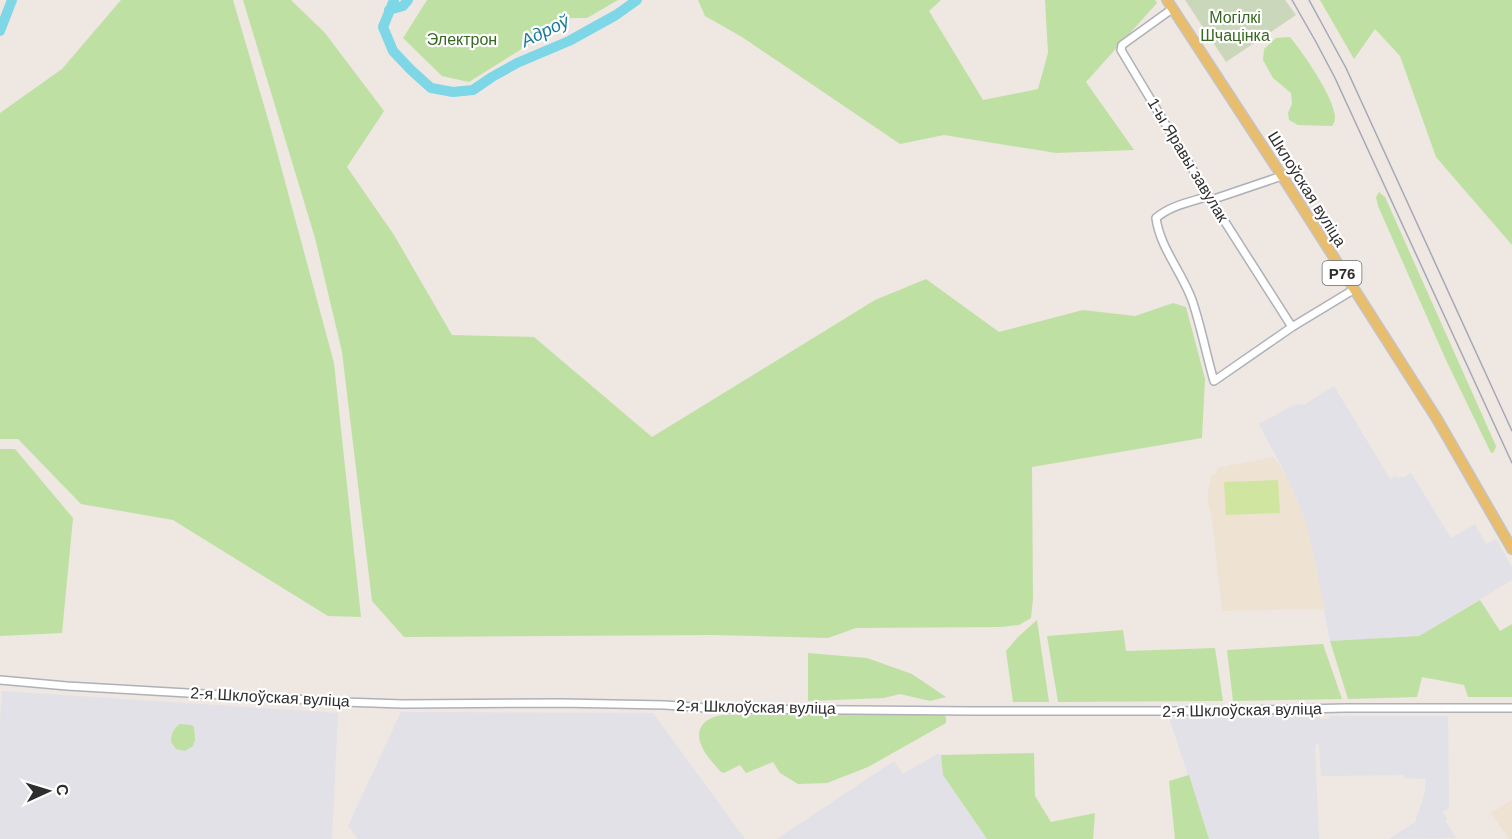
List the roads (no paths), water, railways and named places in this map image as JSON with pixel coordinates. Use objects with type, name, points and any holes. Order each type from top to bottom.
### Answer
[{"type":"main road","name":"Шклоўская вуліца","points":[[1167,0],[1437,419],[1512,549]]},
{"type":"street","name":"1-ы Яравы завулак","points":[[1173,9],[1122,45],[1121,50],[1210,198],[1292,327]]},
{"type":"street","points":[[1282,176],[1174,207],[1156,218],[1164,243],[1191,298],[1214,381],[1292,327],[1353,290]]},
{"type":"street","name":"2-я Шклоўская вуліца","points":[[0,680],[67,686],[402,704],[665,705],[720,709],[972,711],[1512,708]]},
{"type":"waterway","name":"Адроў","points":[[0,31],[12,0]]},
{"type":"waterway","name":"Адроў","points":[[394,0],[383,27],[393,51],[431,88],[453,92],[473,90],[517,63],[569,41],[616,15],[637,0]]},
{"type":"waterway","points":[[389,10],[403,6],[408,0]]},
{"type":"railway","points":[[1292,0],[1335,78],[1512,463]]},
{"type":"railway","points":[[1309,0],[1346,68],[1512,431]]},
{"type":"park label","name":"Могілкі Шчацінка","points":[[1235,26]]},
{"type":"park label","name":"Электрон","points":[[462,39]]}]
